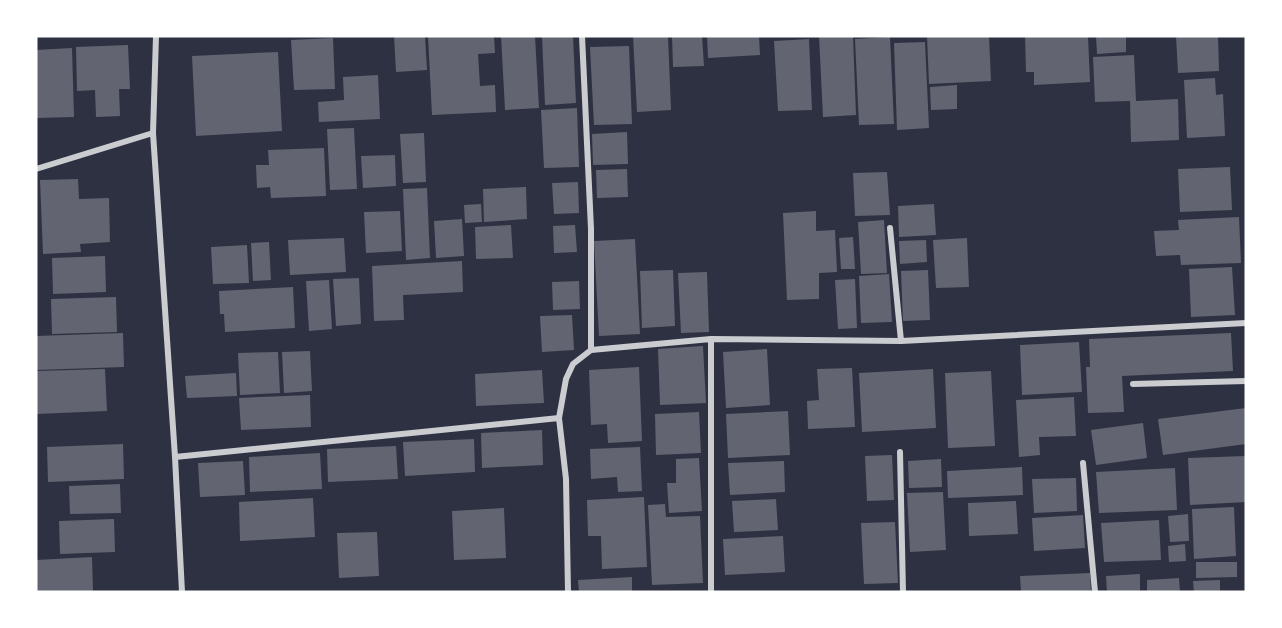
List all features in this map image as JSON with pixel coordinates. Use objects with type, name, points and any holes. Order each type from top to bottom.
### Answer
[{"type":"street","points":[[156,36],[153,133],[176,457],[182,592]]},
{"type":"street","points":[[582,36],[591,229],[591,350]]},
{"type":"street","points":[[36,169],[153,133]]},
{"type":"street","points":[[890,228],[901,341]]},
{"type":"street","points":[[568,592],[566,479],[559,418],[566,379],[573,364],[591,350],[711,339],[901,341],[1246,323]]},
{"type":"street","points":[[711,339],[711,592]]},
{"type":"street","points":[[1133,384],[1246,381]]},
{"type":"street","points":[[176,457],[559,418]]},
{"type":"street","points":[[900,452],[903,592]]},
{"type":"street","points":[[1083,463],[1095,592]]},
{"type":"building","points":[[394,36],[425,36],[427,70],[396,72]]},
{"type":"building","points":[[428,36],[494,36],[495,53],[478,54],[480,86],[495,85],[496,112],[432,115]]},
{"type":"building","points":[[501,36],[535,36],[539,108],[505,110]]},
{"type":"building","points":[[542,36],[573,36],[576,103],[545,105]]},
{"type":"building","points":[[633,36],[668,36],[671,110],[637,112]]},
{"type":"building","points":[[672,36],[702,36],[704,66],[673,67]]},
{"type":"building","points":[[707,36],[759,36],[760,55],[708,58]]},
{"type":"building","points":[[819,36],[853,36],[856,115],[823,117]]},
{"type":"building","points":[[927,36],[989,36],[991,81],[929,84]]},
{"type":"building","points":[[1025,36],[1088,36],[1090,82],[1034,85],[1034,72],[1026,72]]},
{"type":"building","points":[[1096,36],[1126,36],[1126,52],[1097,54]]},
{"type":"building","points":[[1176,36],[1218,36],[1219,71],[1178,73]]},
{"type":"building","points":[[890,37],[894,124],[859,125],[855,39]]},
{"type":"building","points":[[333,38],[335,89],[294,90],[291,40]]},
{"type":"building","points":[[809,39],[812,110],[778,111],[774,41]]},
{"type":"building","points":[[925,42],[929,128],[897,130],[894,43]]},
{"type":"building","points":[[128,45],[130,89],[119,89],[120,116],[96,117],[95,90],[77,91],[76,47]]},
{"type":"building","points":[[629,46],[632,124],[594,125],[590,47]]},
{"type":"building","points":[[72,48],[74,117],[36,118],[36,50]]},
{"type":"building","points":[[278,52],[282,131],[196,136],[192,56]]},
{"type":"building","points":[[1134,55],[1136,101],[1178,99],[1179,140],[1131,142],[1130,101],[1095,102],[1093,57]]},
{"type":"building","points":[[378,75],[380,119],[319,122],[318,102],[344,100],[343,77]]},
{"type":"building","points":[[1215,78],[1216,95],[1223,94],[1225,136],[1187,138],[1184,80]]},
{"type":"building","points":[[957,85],[957,109],[931,110],[930,87]]},
{"type":"building","points":[[577,108],[579,167],[544,168],[541,110]]},
{"type":"building","points":[[354,128],[357,189],[330,190],[327,129]]},
{"type":"building","points":[[627,132],[628,164],[593,165],[592,134]]},
{"type":"building","points":[[424,133],[426,182],[403,183],[400,134]]},
{"type":"building","points":[[324,148],[326,196],[271,198],[270,187],[257,188],[256,165],[269,165],[268,150]]},
{"type":"building","points":[[395,155],[396,186],[363,188],[361,156]]},
{"type":"building","points":[[1230,167],[1232,210],[1180,212],[1178,169]]},
{"type":"building","points":[[627,169],[628,197],[597,198],[596,170]]},
{"type":"building","points":[[887,172],[890,215],[855,216],[853,173]]},
{"type":"building","points":[[78,179],[79,199],[109,198],[110,242],[80,244],[81,252],[43,254],[40,180]]},
{"type":"building","points":[[578,182],[579,213],[554,214],[552,183]]},
{"type":"building","points":[[526,187],[527,219],[484,222],[483,189]]},
{"type":"building","points":[[427,188],[430,258],[406,260],[403,189]]},
{"type":"building","points":[[481,204],[482,222],[465,223],[464,205]]},
{"type":"building","points":[[934,204],[936,235],[899,237],[898,206]]},
{"type":"building","points":[[400,211],[402,251],[366,253],[364,212]]},
{"type":"building","points":[[816,211],[816,231],[835,230],[837,272],[819,273],[819,299],[787,300],[783,213]]},
{"type":"building","points":[[1239,217],[1241,263],[1181,265],[1180,255],[1156,256],[1154,231],[1179,230],[1178,220]]},
{"type":"building","points":[[462,219],[464,256],[436,258],[434,221]]},
{"type":"building","points":[[884,220],[887,273],[861,274],[858,222]]},
{"type":"building","points":[[511,225],[513,258],[476,259],[475,227]]},
{"type":"building","points":[[575,225],[577,252],[554,253],[553,226]]},
{"type":"building","points":[[853,237],[855,269],[841,269],[839,238]]},
{"type":"building","points":[[344,238],[346,272],[290,275],[288,240]]},
{"type":"building","points":[[967,238],[969,287],[936,288],[933,240]]},
{"type":"building","points":[[635,239],[640,334],[599,336],[594,241]]},
{"type":"building","points":[[926,240],[927,262],[900,264],[899,241]]},
{"type":"building","points":[[269,242],[271,280],[253,281],[251,243]]},
{"type":"building","points":[[247,245],[249,283],[213,284],[211,247]]},
{"type":"building","points":[[105,256],[106,292],[53,294],[52,258]]},
{"type":"building","points":[[462,261],[463,292],[403,295],[404,320],[374,321],[372,266]]},
{"type":"building","points":[[1232,267],[1235,315],[1191,317],[1189,269]]},
{"type":"building","points":[[673,270],[675,326],[642,328],[640,271]]},
{"type":"building","points":[[928,270],[930,320],[903,321],[901,271]]},
{"type":"building","points":[[707,272],[709,332],[681,333],[678,273]]},
{"type":"building","points":[[889,274],[892,322],[861,323],[859,276]]},
{"type":"building","points":[[359,278],[361,324],[336,326],[333,279]]},
{"type":"building","points":[[855,279],[857,328],[838,329],[835,280]]},
{"type":"building","points":[[329,280],[332,329],[309,331],[306,281]]},
{"type":"building","points":[[579,281],[580,309],[553,310],[552,282]]},
{"type":"building","points":[[293,287],[295,328],[225,332],[224,314],[220,314],[219,291]]},
{"type":"building","points":[[116,297],[117,332],[52,334],[51,299]]},
{"type":"building","points":[[572,315],[574,350],[542,352],[540,316]]},
{"type":"building","points":[[123,333],[124,367],[36,370],[36,336]]},
{"type":"building","points":[[1231,333],[1233,371],[1122,376],[1124,412],[1088,413],[1086,367],[1090,367],[1089,339]]},
{"type":"building","points":[[1079,342],[1082,392],[1022,395],[1020,345]]},
{"type":"building","points":[[703,346],[706,403],[660,405],[658,349]]},
{"type":"building","points":[[767,349],[770,405],[726,408],[723,352]]},
{"type":"building","points":[[310,351],[312,391],[284,393],[282,352]]},
{"type":"building","points":[[278,352],[280,393],[240,395],[238,353]]},
{"type":"building","points":[[639,367],[642,441],[608,443],[607,424],[591,425],[589,370]]},
{"type":"building","points":[[852,368],[855,427],[808,429],[807,401],[819,400],[817,369]]},
{"type":"building","points":[[105,369],[107,411],[36,414],[36,371]]},
{"type":"building","points":[[933,369],[936,428],[862,432],[859,373]]},
{"type":"building","points":[[542,370],[544,403],[476,406],[475,374]]},
{"type":"building","points":[[991,371],[995,446],[948,448],[945,373]]},
{"type":"building","points":[[236,373],[237,396],[187,398],[185,376]]},
{"type":"building","points":[[310,395],[311,427],[241,430],[239,398]]},
{"type":"building","points":[[1074,397],[1076,436],[1039,437],[1040,455],[1019,457],[1016,400]]},
{"type":"building","points":[[1246,408],[1246,444],[1163,455],[1158,419]]},
{"type":"building","points":[[788,411],[790,455],[728,458],[726,414]]},
{"type":"building","points":[[699,412],[701,453],[656,455],[655,414]]},
{"type":"building","points":[[1143,423],[1147,458],[1096,465],[1091,430]]},
{"type":"building","points":[[542,430],[543,465],[482,468],[481,433]]},
{"type":"building","points":[[474,439],[475,472],[405,476],[403,442]]},
{"type":"building","points":[[123,444],[124,479],[48,482],[47,447]]},
{"type":"building","points":[[396,446],[398,479],[328,482],[327,449]]},
{"type":"building","points":[[640,447],[642,491],[618,492],[617,477],[591,479],[590,449]]},
{"type":"building","points":[[320,453],[322,489],[250,492],[249,457]]},
{"type":"building","points":[[892,455],[894,500],[867,501],[865,456]]},
{"type":"building","points":[[1246,456],[1246,502],[1190,505],[1188,458]]},
{"type":"building","points":[[699,458],[702,511],[669,513],[667,483],[676,483],[676,459]]},
{"type":"building","points":[[941,459],[942,487],[909,488],[908,461]]},
{"type":"building","points":[[243,461],[245,495],[200,497],[198,463]]},
{"type":"building","points":[[784,461],[785,492],[730,495],[728,463]]},
{"type":"building","points":[[1022,467],[1023,495],[948,498],[947,471]]},
{"type":"building","points":[[1175,468],[1177,510],[1099,513],[1096,472]]},
{"type":"building","points":[[1076,478],[1077,511],[1034,513],[1032,479]]},
{"type":"building","points":[[120,484],[121,513],[70,514],[69,486]]},
{"type":"building","points":[[943,492],[946,550],[910,552],[907,493]]},
{"type":"building","points":[[644,497],[647,567],[602,569],[601,536],[588,536],[587,500]]},
{"type":"building","points":[[313,498],[315,537],[240,541],[239,502]]},
{"type":"building","points":[[776,499],[778,530],[734,532],[732,501]]},
{"type":"building","points":[[1016,501],[1018,534],[969,536],[968,503]]},
{"type":"building","points":[[665,504],[666,517],[700,516],[703,583],[652,585],[648,505]]},
{"type":"building","points":[[1234,507],[1236,556],[1194,559],[1192,509]]},
{"type":"building","points":[[504,508],[506,558],[454,560],[452,511]]},
{"type":"building","points":[[1188,514],[1189,541],[1170,542],[1168,516]]},
{"type":"building","points":[[1083,515],[1085,548],[1034,551],[1032,518]]},
{"type":"building","points":[[114,519],[115,552],[60,554],[59,521]]},
{"type":"building","points":[[1159,520],[1161,560],[1104,562],[1101,523]]},
{"type":"building","points":[[895,522],[898,583],[864,584],[861,523]]},
{"type":"building","points":[[377,532],[379,576],[339,578],[337,533]]},
{"type":"building","points":[[783,536],[785,572],[725,575],[723,539]]},
{"type":"building","points":[[1185,544],[1186,561],[1169,562],[1168,546]]},
{"type":"building","points":[[92,557],[93,592],[36,592],[36,560]]},
{"type":"building","points":[[1196,562],[1237,562],[1237,577],[1196,578]]},
{"type":"building","points":[[1090,573],[1091,592],[1021,592],[1020,576]]},
{"type":"building","points":[[1140,574],[1140,592],[1107,592],[1106,576]]},
{"type":"building","points":[[632,577],[632,592],[579,592],[578,580]]},
{"type":"building","points":[[1179,578],[1180,592],[1147,592],[1147,580]]},
{"type":"building","points":[[1220,580],[1220,592],[1194,592],[1193,581]]}]
